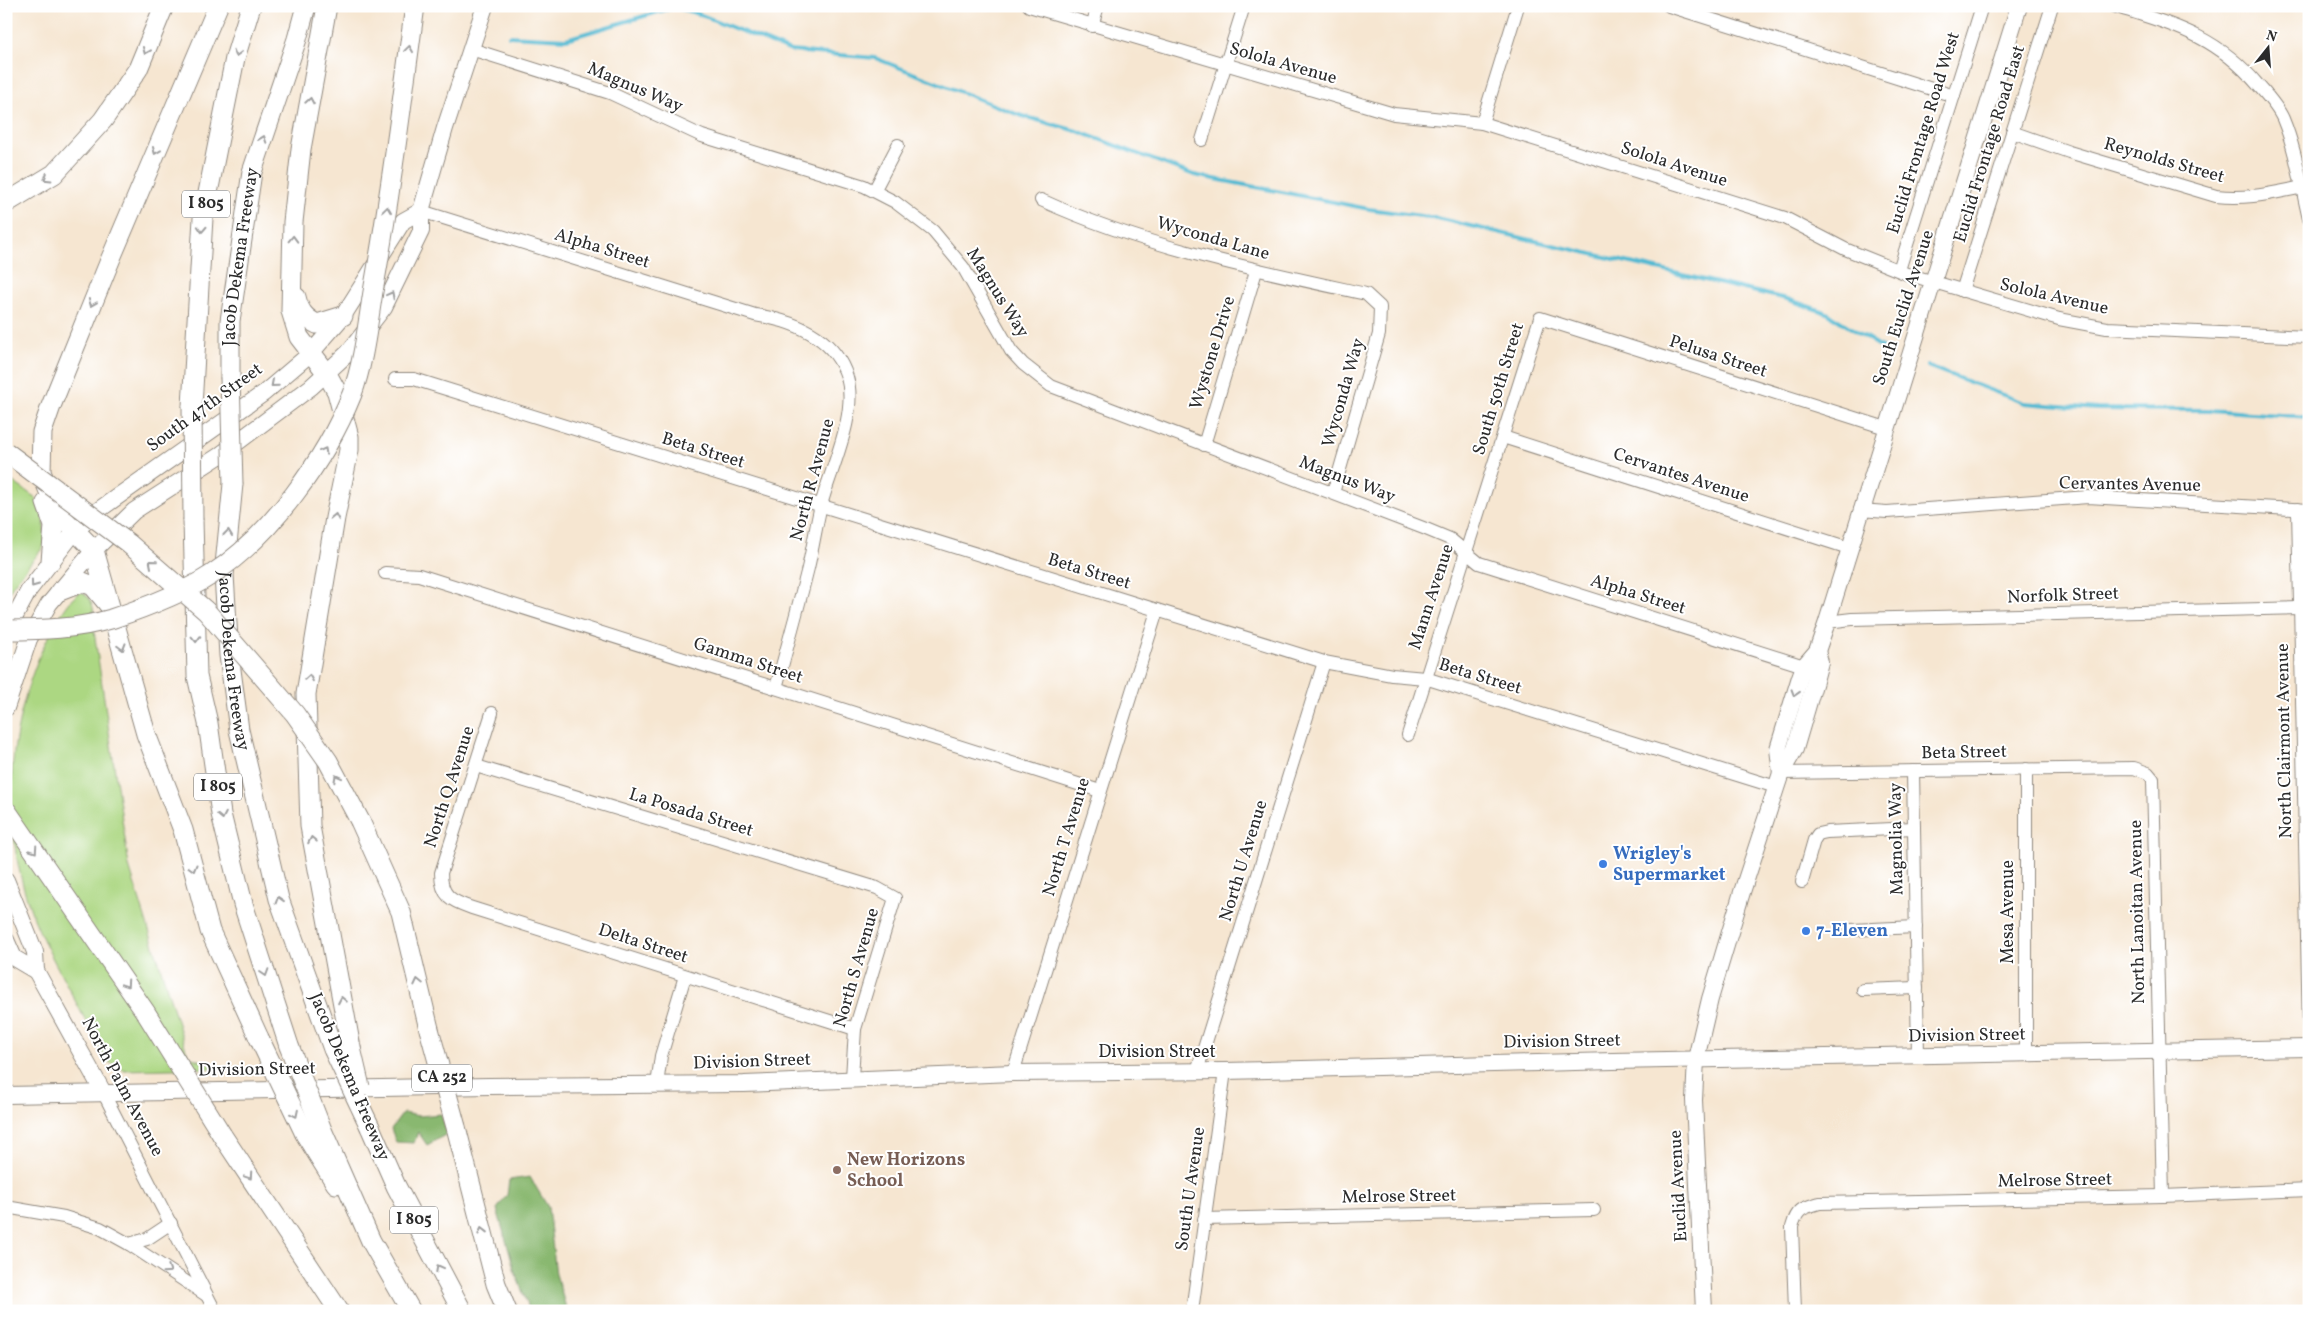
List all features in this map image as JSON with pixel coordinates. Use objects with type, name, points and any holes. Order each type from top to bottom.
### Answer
[{"type":"highway","points":[[6,203],[54,174],[103,120],[138,69],[164,6]]},
{"type":"highway","points":[[51,561],[54,526],[46,506],[41,472],[42,432],[111,258],[218,6]]},
{"type":"highway","name":"Jacob Dekema Freeway","points":[[250,6],[235,58],[203,218],[192,406],[197,676],[208,723],[221,814],[243,904],[289,1046],[314,1132],[411,1311]]},
{"type":"highway","name":"Jacob Dekema Freeway","points":[[306,6],[298,39],[252,172],[230,321],[233,484],[224,575],[229,654],[239,730],[278,899],[342,1048],[370,1127],[396,1186],[462,1311]]},
{"type":"highway","points":[[327,6],[302,149],[293,222],[290,311],[299,337],[326,372],[337,392],[349,437],[349,450],[334,518],[306,694],[310,826],[342,1048]]},
{"type":"highway","points":[[6,632],[47,630],[109,619],[166,598],[211,575],[249,544],[286,504],[324,453],[352,392],[365,339],[382,243],[415,6]]},
{"type":"highway","points":[[291,277],[298,308],[307,319],[317,324],[342,316]]},
{"type":"highway","name":"CA 252","points":[[6,452],[128,543],[206,611],[295,714],[328,762],[360,821],[401,912],[429,1029],[496,1284],[507,1311]]},
{"type":"highway","points":[[41,472],[58,513],[94,550],[146,734],[183,830],[210,931],[259,1038],[314,1132]]},
{"type":"highway","points":[[60,591],[83,582],[93,586],[111,608]]},
{"type":"highway","points":[[6,810],[146,1013],[222,1135],[339,1311]]},
{"type":"main road","points":[[6,708],[29,639],[49,604],[94,550],[134,511],[219,456],[290,404],[348,353],[384,307],[421,231],[421,211],[445,128],[485,6]]},
{"type":"main road","name":"South Euclid Avenue","points":[[1817,650],[2019,6]]},
{"type":"main road","name":"South 47th Street","points":[[6,632],[29,590],[75,531],[100,509],[264,393],[311,353],[342,316],[403,221],[421,211]]},
{"type":"main road","points":[[1778,780],[1778,750],[1804,666],[1817,650]]},
{"type":"main road","points":[[1778,780],[1795,749],[1820,662],[1817,650]]},
{"type":"main road","name":"Euclid Avenue","points":[[1704,1311],[1694,1100],[1696,1059],[1724,952],[1778,780]]},
{"type":"main road","name":"North Palm Avenue","points":[[6,880],[35,952],[36,971],[103,1092]]},
{"type":"main road","points":[[6,940],[14,958],[36,971]]},
{"type":"main road","name":"Division Street","points":[[6,1095],[103,1092],[744,1084],[852,1078],[1013,1073],[1225,1072],[1696,1059],[2026,1055],[2309,1048]]},
{"type":"street","name":"Solola Avenue","points":[[1029,6],[1394,114],[1482,123],[1785,218],[1845,249],[1933,283],[2059,319],[2108,328],[2309,337]]},
{"type":"street","points":[[1092,26],[1098,6]]},
{"type":"street","points":[[1202,140],[1244,6]]},
{"type":"street","points":[[1482,123],[1518,6]]},
{"type":"street","points":[[1669,6],[1954,96]]},
{"type":"street","name":"Euclid Frontage Road West","points":[[1900,270],[1982,6]]},
{"type":"street","name":"Euclid Frontage Road East","points":[[1962,291],[2052,6]]},
{"type":"street","points":[[2114,6],[2196,34],[2234,60],[2262,90],[2282,118],[2305,186],[2309,219]]},
{"type":"street","name":"Magnus Way","points":[[472,49],[610,93],[702,136],[874,191],[894,202],[933,231],[963,267],[1011,351],[1028,368],[1051,386],[1333,493],[1450,540],[1465,551]]},
{"type":"street","name":"Reynolds Street","points":[[2012,132],[2069,152],[2216,196],[2237,198],[2266,196],[2305,186]]},
{"type":"street","points":[[874,191],[898,145]]},
{"type":"street","name":"Wyconda Lane","points":[[1041,200],[1061,209],[1159,243],[1256,271],[1366,294],[1376,303]]},
{"type":"street","name":"Alpha Street","points":[[421,211],[773,319]]},
{"type":"street","name":"Wystone Drive","points":[[1204,445],[1256,271]]},
{"type":"street","name":"Wyconda Way","points":[[1333,493],[1379,334],[1381,321],[1380,307],[1376,303]]},
{"type":"street","name":"Pelusa Street","points":[[1540,318],[1886,428]]},
{"type":"street","name":"South 50th Street","points":[[1492,472],[1540,318]]},
{"type":"street","name":"North R Avenue","points":[[773,319],[808,330],[820,338],[840,360],[849,385],[848,418],[821,506],[809,566],[776,688]]},
{"type":"street","name":"Beta Street","points":[[395,379],[414,379],[1324,662],[1392,675],[1425,678],[1778,780],[1913,771],[2134,768],[2148,773]]},
{"type":"street","name":"Cervantes Avenue","points":[[1503,437],[1849,548]]},
{"type":"street","name":"Mann Avenue","points":[[1408,735],[1465,551],[1492,472]]},
{"type":"street","name":"Cervantes Avenue","points":[[1860,510],[1887,512],[2088,497],[2304,509]]},
{"type":"street","name":"North Clairmont Avenue","points":[[2304,509],[2300,608],[2309,1032]]},
{"type":"street","name":"Alpha Street","points":[[1465,551],[1479,563],[1804,666]]},
{"type":"street","name":"Gamma Street","points":[[385,573],[419,574],[1100,791]]},
{"type":"street","name":"Norfolk Street","points":[[1827,622],[1860,619],[2300,608]]},
{"type":"street","name":"North T Avenue","points":[[1013,1073],[1157,611]]},
{"type":"street","name":"North U Avenue","points":[[1196,1071],[1324,662]]},
{"type":"street","name":"North Q Avenue","points":[[442,873],[492,712]]},
{"type":"street","name":"La Posada Street","points":[[476,766],[877,888],[895,898]]},
{"type":"street","name":"Mesa Avenue","points":[[2026,769],[2026,1055]]},
{"type":"street","name":"Magnolia Way","points":[[1913,771],[1918,1056]]},
{"type":"street","name":"North Lanoitan Avenue","points":[[2148,773],[2153,779],[2163,1196]]},
{"type":"street","points":[[1802,882],[1814,840],[1818,834],[1914,828]]},
{"type":"street","name":"Delta Street","points":[[442,873],[442,887],[449,898],[461,904],[855,1029]]},
{"type":"street","name":"North S Avenue","points":[[852,1078],[855,1029],[895,898]]},
{"type":"street","points":[[1851,930],[1916,927]]},
{"type":"street","points":[[658,1085],[661,1056],[685,976]]},
{"type":"street","points":[[1864,990],[1917,988]]},
{"type":"street","name":"South U Avenue","points":[[1192,1311],[1225,1072]]},
{"type":"street","name":"North Palm Avenue","points":[[103,1092],[215,1311]]},
{"type":"street","name":"Melrose Street","points":[[1795,1311],[1792,1228],[1795,1217],[1802,1208],[1820,1202],[2163,1196],[2309,1190]]},
{"type":"street","points":[[6,1207],[64,1217],[100,1228],[129,1244],[207,1296]]},
{"type":"street","name":"Melrose Street","points":[[1204,1219],[1594,1210]]},
{"type":"street","points":[[129,1244],[147,1239],[171,1223]]},
{"type":"green space","points":[[6,477],[36,498],[44,522],[45,545],[13,585],[6,598]]},
{"type":"green space","points":[[82,592],[90,600],[93,609],[94,631],[129,866],[188,1056],[219,1068],[124,1070],[107,1061],[48,949],[29,905],[14,841],[12,776],[15,744],[21,712],[42,650],[65,608],[71,600]]},
{"type":"green space","points":[[403,1113],[419,1116],[441,1114],[447,1134],[427,1145],[418,1132],[414,1143],[396,1142],[391,1129]]},
{"type":"green space","points":[[530,1177],[548,1207],[556,1274],[567,1311],[530,1311],[515,1272],[497,1209],[507,1195],[509,1180]]},
{"type":"waterway","points":[[509,36],[566,39],[675,7],[699,14],[791,51],[875,58],[1019,115],[1077,131],[1194,175],[1369,209],[1436,218],[1787,299],[1827,313],[1883,348]]},
{"type":"waterway","points":[[1927,366],[2024,403],[2097,409],[2209,410],[2309,417]]},
{"type":"place","name":"Wrigley's Supermarket","points":[[1603,864]]},
{"type":"place","name":"7-Eleven","points":[[1806,931]]},
{"type":"place","name":"New Horizons School","points":[[837,1170]]}]
